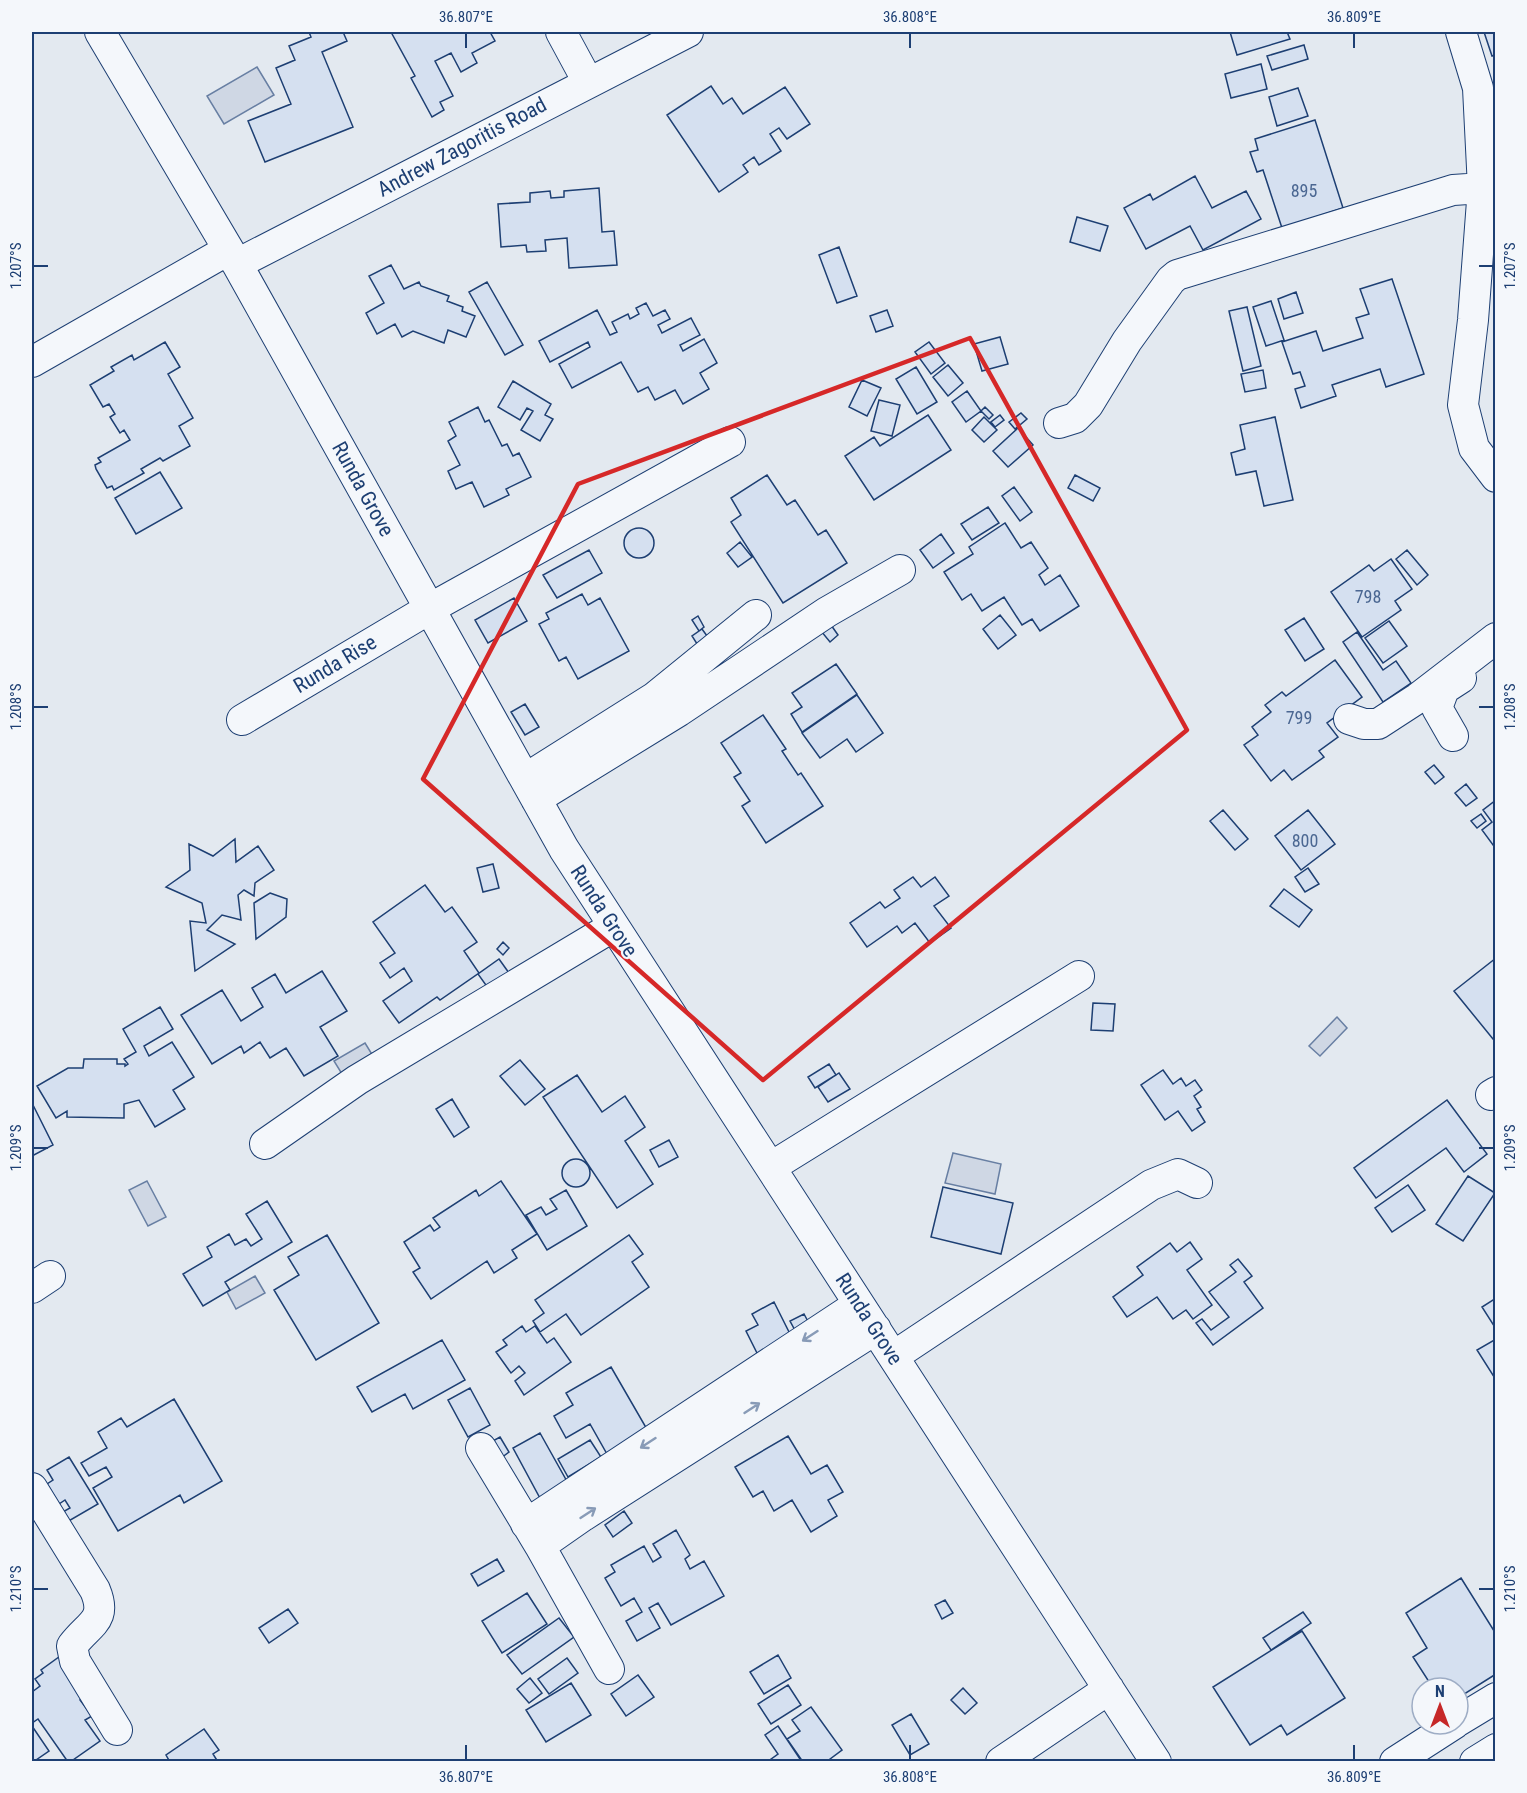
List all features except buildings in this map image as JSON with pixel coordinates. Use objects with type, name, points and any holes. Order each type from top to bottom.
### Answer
[{"type":"street","name":"Runda Grove","points":[[100,32],[232,257],[564,849],[1156,1761]]},
{"type":"street","points":[[561,32],[588,82]]},
{"type":"street","name":"Andrew Zagoritis Road","points":[[32,362],[232,257],[688,32]]},
{"type":"street","points":[[1461,32],[1478,88],[1486,272],[1463,405],[1474,448],[1496,477]]},
{"type":"street","points":[[1059,423],[1076,418],[1088,405],[1127,341],[1177,275],[1453,190],[1483,188]]},
{"type":"street","name":"Runda Rise","points":[[242,720],[429,609],[730,442]]},
{"type":"street","points":[[530,789],[679,711],[827,612],[900,570]]},
{"type":"street","points":[[530,789],[655,697],[756,615]]},
{"type":"street","points":[[1349,719],[1364,724],[1378,724],[1418,698],[1496,638]]},
{"type":"street","points":[[1453,736],[1437,708],[1444,689],[1496,654]]},
{"type":"street","points":[[265,1144],[357,1080],[614,926]]},
{"type":"street","points":[[771,1167],[1079,976]]},
{"type":"street","points":[[894,1356],[1151,1185],[1178,1174],[1197,1184]]},
{"type":"street","points":[[533,1535],[859,1304]]},
{"type":"street","points":[[533,1535],[583,1516],[876,1329]]},
{"type":"street","points":[[481,1448],[609,1669]]},
{"type":"street","points":[[32,1488],[95,1590],[101,1604],[99,1617],[72,1646],[75,1661],[117,1730]]},
{"type":"street","points":[[1001,1761],[1109,1689]]},
{"type":"street","points":[[1470,1714],[1496,1698]]},
{"type":"street","points":[[1395,1761],[1435,1736]]},
{"type":"street","points":[[1475,1761],[1496,1749]]},
{"type":"highlighted area","points":[[970,338],[1187,730],[763,1080],[423,779],[578,484]]},
{"type":"shaded area","points":[[32,32],[1495,32],[1495,1761],[32,1762]]},
{"type":"shaded area","points":[[257,67],[274,95],[224,124],[207,96]]},
{"type":"shaded area","points":[[1337,1017],[1347,1028],[1320,1056],[1309,1046]]},
{"type":"shaded area","points":[[365,1043],[373,1056],[342,1074],[334,1061]]},
{"type":"shaded area","points":[[953,1153],[1001,1164],[995,1194],[945,1183]]},
{"type":"shaded area","points":[[147,1181],[166,1217],[148,1226],[129,1190]]},
{"type":"shaded area","points":[[255,1276],[265,1293],[236,1309],[227,1292]]}]
